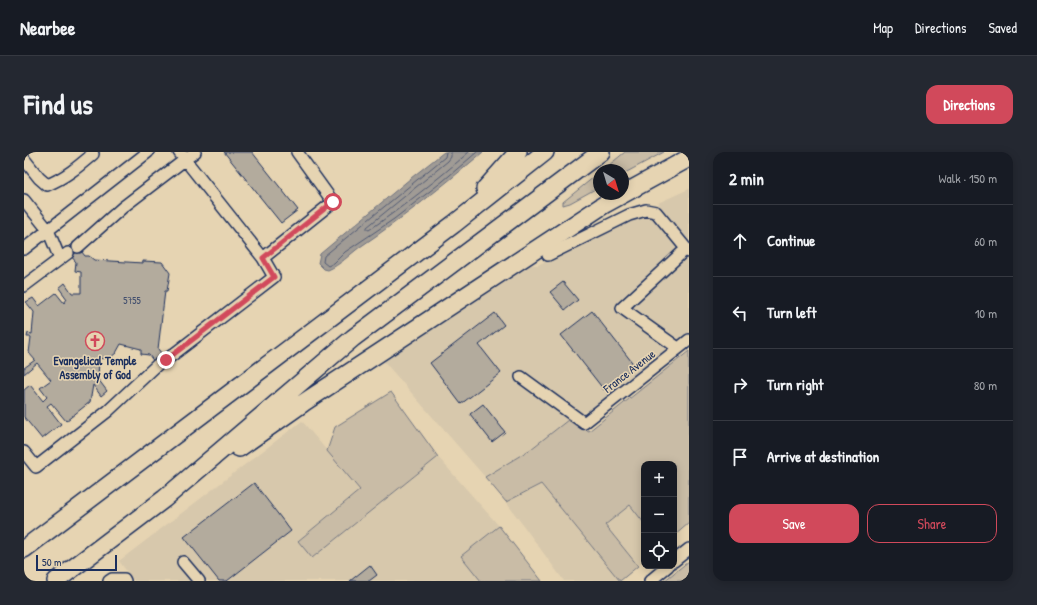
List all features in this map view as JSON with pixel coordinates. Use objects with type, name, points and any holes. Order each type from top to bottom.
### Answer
[{"type":"highway","points":[[454,224],[518,152]]},
{"type":"highway","points":[[24,549],[454,224],[545,152]]},
{"type":"highway","points":[[56,581],[164,499],[353,338],[600,152]]},
{"type":"highway","points":[[164,499],[303,403],[605,204],[689,158]]},
{"type":"street","points":[[24,159],[39,178],[47,185],[58,181],[79,166],[93,154],[91,152]]},
{"type":"street","points":[[24,248],[148,152]]},
{"type":"street","points":[[24,286],[69,253],[182,156],[195,152]]},
{"type":"street","points":[[263,258],[333,202],[297,152]]},
{"type":"street","points":[[24,452],[36,467],[108,411],[162,363],[274,277],[263,258],[182,156]]},
{"type":"street","points":[[24,200],[69,253]]},
{"type":"street","points":[[548,255],[629,215],[646,210],[656,212],[688,251],[622,308],[678,348]]},
{"type":"street","name":"France Avenue","points":[[521,378],[584,422],[689,340]]},
{"type":"street","points":[[677,559],[689,549]]},
{"type":"street","points":[[184,562],[199,581]]},
{"type":"street","points":[[650,581],[664,569]]},
{"type":"street","points":[[109,581],[112,579],[124,580]]},
{"type":"shaded area","points":[[625,152],[664,152],[629,171],[629,164],[610,164]]},
{"type":"shaded area","points":[[593,178],[593,190],[570,203],[563,205],[563,202]]},
{"type":"shaded area","points":[[689,189],[689,242],[658,203]]},
{"type":"shaded area","points":[[653,216],[689,260],[689,332],[591,409],[568,420],[531,449],[485,477],[381,358],[505,264],[538,265],[622,222]]},
{"type":"shaded area","points":[[689,351],[689,523],[677,533],[677,461],[641,461],[641,519],[630,505],[605,525],[638,566],[620,581],[541,484],[506,502],[485,477],[531,449],[568,420],[589,431]]},
{"type":"shaded area","points":[[391,392],[438,457],[312,558],[298,541],[360,490],[327,451],[335,427]]},
{"type":"shaded area","points":[[302,421],[360,490],[298,541],[312,558],[438,457],[499,526],[462,556],[481,581],[134,581],[119,561]]},
{"type":"shaded area","points":[[541,484],[620,581],[564,581],[506,502]]},
{"type":"shaded area","points":[[630,505],[641,519],[641,564],[638,566],[605,525]]},
{"type":"shaded area","points":[[499,526],[542,581],[481,581],[461,556]]},
{"type":"shaded area","points":[[689,561],[689,581],[664,581]]},
{"type":"water","points":[[444,152],[483,152],[392,225],[337,265],[328,270],[324,269],[318,263],[320,254]]},
{"type":"building","points":[[224,152],[252,152],[298,210],[281,223]]},
{"type":"building","name":"Evangelical Temple Assembly of God","points":[[74,242],[85,256],[89,256],[94,260],[143,263],[143,261],[162,262],[170,273],[167,291],[165,291],[158,349],[169,363],[160,370],[149,355],[141,354],[141,349],[121,344],[116,353],[111,357],[99,359],[98,379],[107,391],[101,396],[93,385],[90,402],[66,421],[51,403],[47,406],[61,424],[42,439],[24,417],[24,390],[30,385],[43,401],[47,397],[40,388],[51,380],[37,363],[24,374],[24,368],[35,360],[29,353],[31,337],[27,337],[28,333],[32,334],[34,312],[26,302],[33,298],[39,306],[56,293],[64,303],[67,299],[59,288],[65,283],[72,293],[81,293],[81,272],[75,271],[76,262],[65,249]]},
{"type":"building","points":[[563,282],[578,300],[565,310],[550,292]]},
{"type":"building","points":[[592,311],[635,366],[604,390],[561,335]]},
{"type":"building","points":[[495,313],[504,325],[479,345],[501,373],[461,404],[430,363]]},
{"type":"building","points":[[483,404],[505,432],[492,442],[470,414]]},
{"type":"building","points":[[254,483],[291,531],[227,581],[219,581],[184,537]]},
{"type":"building","points":[[370,565],[377,575],[369,581],[350,581]]},
{"type":"place","name":"Evangelical Temple Assembly of God","points":[[95,341]]},
{"type":"route","points":[[166,360],[274,277],[263,258],[333,202]]}]
